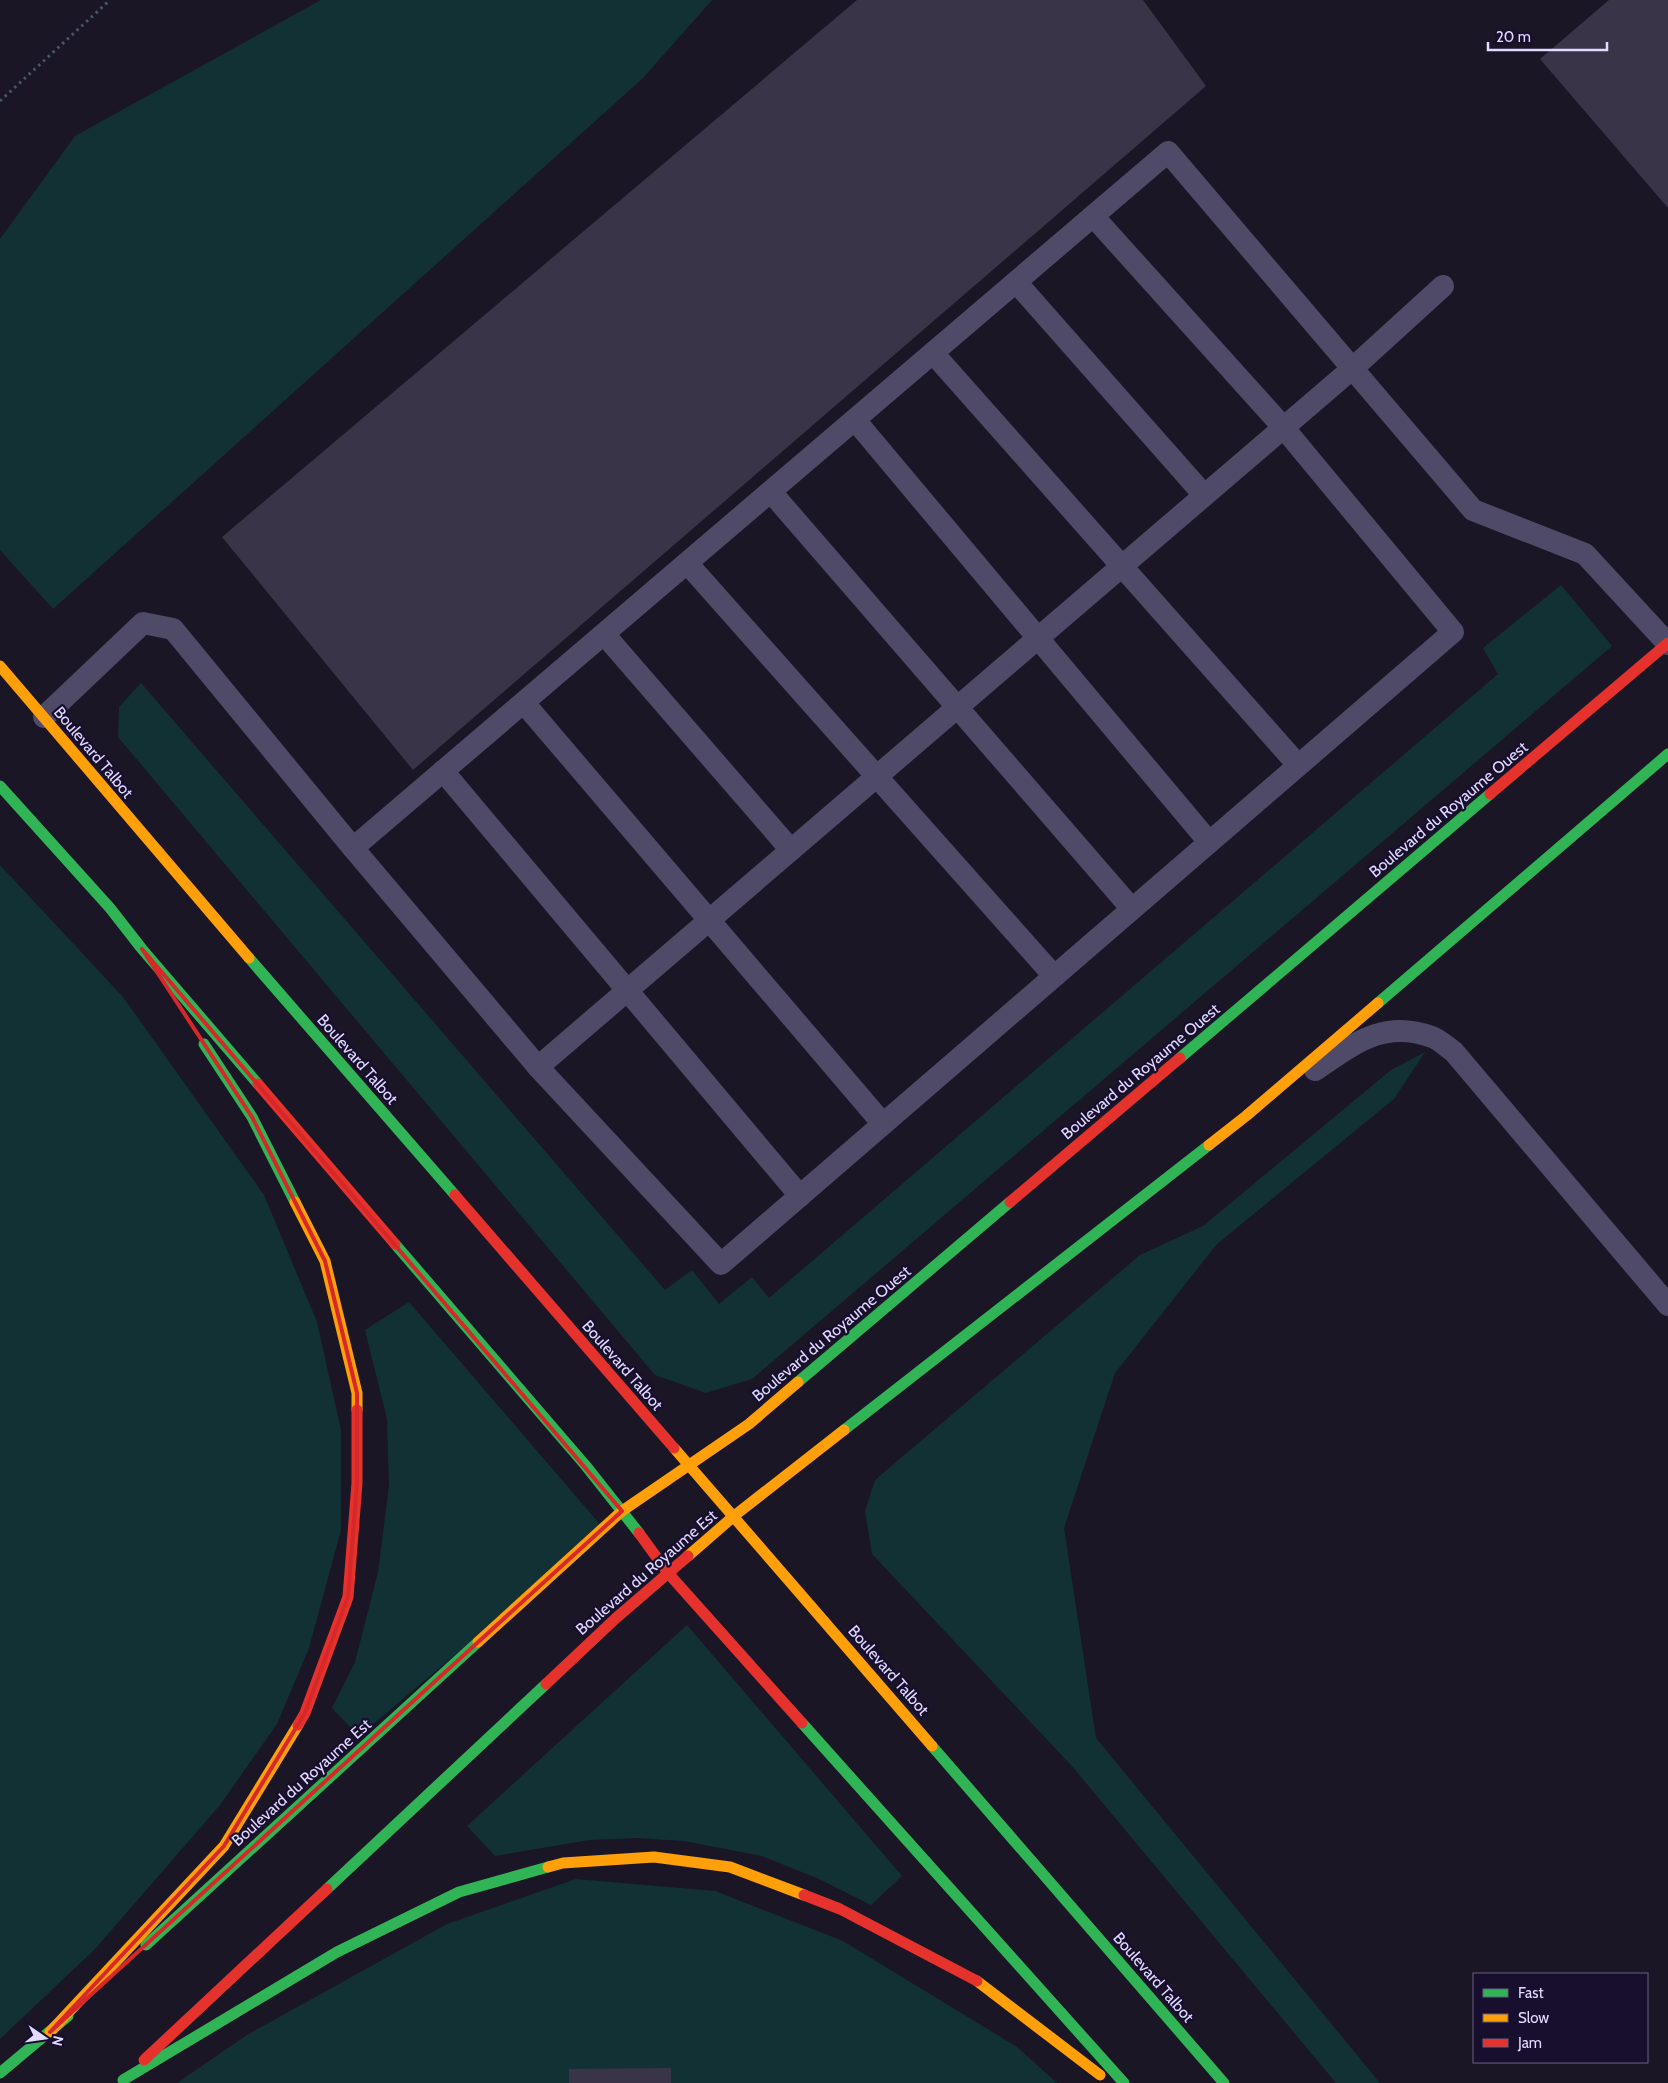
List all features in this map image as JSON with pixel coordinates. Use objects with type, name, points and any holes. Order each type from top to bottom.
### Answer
[{"type":"main road","name":"Boulevard du Royaume Ouest","points":[[622,1511],[749,1424],[1668,643]]},
{"type":"main road","name":"Boulevard Talbot","points":[[0,666],[256,967],[1224,2083]]},
{"type":"main road","points":[[734,1516],[1246,1116],[1668,754]]},
{"type":"main road","points":[[0,786],[110,908],[142,949],[580,1459],[668,1573],[1124,2083]]},
{"type":"main road","points":[[142,949],[189,1021]]},
{"type":"main road","points":[[50,2032],[224,1846],[305,1712],[348,1597],[357,1482],[357,1393],[325,1261],[252,1117],[200,1037]]},
{"type":"main road","name":"Boulevard du Royaume Est","points":[[0,2073],[50,2032],[622,1511]]},
{"type":"main road","name":"Boulevard du Royaume Est","points":[[121,2082],[614,1619],[734,1516]]},
{"type":"main road","points":[[121,2082],[337,1952],[459,1892],[564,1863],[654,1857],[730,1867],[840,1909],[972,1977],[1110,2083]]},
{"type":"lane","points":[[353,848],[1168,152],[1473,510],[1585,554],[1668,643]]},
{"type":"lane","points":[[44,717],[143,624],[172,629],[353,848],[538,1067],[722,1264],[1453,632],[1284,427],[1093,216]]},
{"type":"lane","points":[[1016,282],[1204,495]]},
{"type":"lane","points":[[538,1067],[1284,427],[1443,286]]},
{"type":"lane","points":[[933,352],[1298,765]]},
{"type":"lane","points":[[855,420],[1209,842]]},
{"type":"lane","points":[[770,492],[1132,909]]},
{"type":"lane","points":[[687,563],[1054,976]]},
{"type":"lane","points":[[604,634],[791,850]]},
{"type":"lane","points":[[524,703],[883,1124]]},
{"type":"lane","points":[[443,771],[800,1196]]},
{"type":"lane","points":[[1246,1116],[1361,1040],[1379,1032],[1407,1030],[1433,1038],[1454,1052],[1668,1306]]},
{"type":"path","points":[[0,101],[110,0]]},
{"type":"highlighted area","points":[[142,949],[622,1511],[50,2032],[224,1846],[305,1713],[348,1597],[357,1483],[357,1393],[325,1261],[252,1117]]},
{"type":"green space","points":[[321,0],[712,0],[643,78],[53,609],[0,550],[0,239],[75,136]]},
{"type":"green space","points":[[1561,585],[1612,646],[752,1379],[706,1393],[655,1375],[118,737],[119,707],[141,683],[665,1290],[692,1270],[719,1304],[752,1277],[769,1298],[1498,674],[1483,648]]},
{"type":"green space","points":[[0,865],[123,997],[264,1195],[317,1322],[341,1430],[341,1530],[309,1648],[277,1724],[220,1805],[95,1949],[0,2039]]},
{"type":"green space","points":[[1425,1052],[1394,1099],[1217,1244],[1115,1373],[1064,1528],[1096,1738],[1380,2083],[1336,2083],[1071,1765],[872,1554],[865,1511],[875,1480],[1140,1255],[1203,1226],[1391,1070]]},
{"type":"green space","points":[[409,1302],[604,1529],[359,1736],[332,1708],[355,1662],[378,1572],[389,1486],[387,1419],[365,1330]]},
{"type":"green space","points":[[687,1625],[902,1876],[871,1905],[819,1879],[762,1856],[684,1841],[637,1838],[589,1840],[495,1856],[467,1826]]},
{"type":"green space","points":[[576,1879],[715,1891],[843,1941],[1017,2047],[1057,2083],[177,2083],[247,2035],[447,1924]]},
{"type":"building","points":[[857,0],[1143,0],[1206,86],[413,770],[222,537]]},
{"type":"building","points":[[1609,0],[1668,0],[1668,208],[1540,59]]},
{"type":"building","points":[[671,2068],[671,2083],[569,2083],[569,2069]]},
{"type":"traffic: fast","points":[[1378,1003],[1668,754]]},
{"type":"traffic: fast","points":[[0,786],[110,908],[142,949],[258,1084]]},
{"type":"traffic: fast","points":[[1180,1058],[1490,794]]},
{"type":"traffic: fast","points":[[249,958],[455,1195]]},
{"type":"traffic: fast","points":[[204,1044],[252,1117],[295,1202]]},
{"type":"traffic: fast","points":[[844,1430],[1209,1145]]},
{"type":"traffic: fast","points":[[798,1382],[1010,1202]]},
{"type":"traffic: fast","points":[[395,1244],[586,1466],[639,1533]]},
{"type":"traffic: fast","points":[[146,1945],[478,1642]]},
{"type":"traffic: fast","points":[[327,1889],[546,1684]]},
{"type":"traffic: fast","points":[[802,1723],[1124,2083]]},
{"type":"traffic: fast","points":[[932,1746],[1224,2083]]},
{"type":"traffic: fast","points":[[123,2080],[337,1952],[459,1892],[548,1867]]},
{"type":"traffic: fast","points":[[0,2073],[68,2016]]},
{"type":"traffic: slow","points":[[0,666],[249,958]]},
{"type":"traffic: slow","points":[[1209,1145],[1246,1116],[1378,1003]]},
{"type":"traffic: slow","points":[[295,1202],[325,1261],[357,1393],[357,1410]]},
{"type":"traffic: slow","points":[[478,1642],[622,1511],[749,1424],[798,1382]]},
{"type":"traffic: slow","points":[[688,1556],[734,1516],[844,1430]]},
{"type":"traffic: slow","points":[[674,1448],[932,1746]]},
{"type":"traffic: slow","points":[[50,2032],[224,1846],[298,1725]]},
{"type":"traffic: slow","points":[[548,1867],[563,1863],[654,1857],[730,1867],[804,1895]]},
{"type":"traffic: slow","points":[[977,1981],[1100,2075]]},
{"type":"traffic: jam","points":[[1490,794],[1668,643]]},
{"type":"traffic: jam","points":[[1010,1202],[1180,1058]]},
{"type":"traffic: jam","points":[[258,1084],[395,1244]]},
{"type":"traffic: jam","points":[[455,1195],[674,1448]]},
{"type":"traffic: jam","points":[[298,1725],[305,1713],[348,1597],[357,1483],[357,1410]]},
{"type":"traffic: jam","points":[[639,1533],[668,1573],[802,1723]]},
{"type":"traffic: jam","points":[[546,1684],[615,1619],[688,1556]]},
{"type":"traffic: jam","points":[[144,2060],[327,1889]]},
{"type":"traffic: jam","points":[[804,1895],[840,1909],[977,1981]]}]
